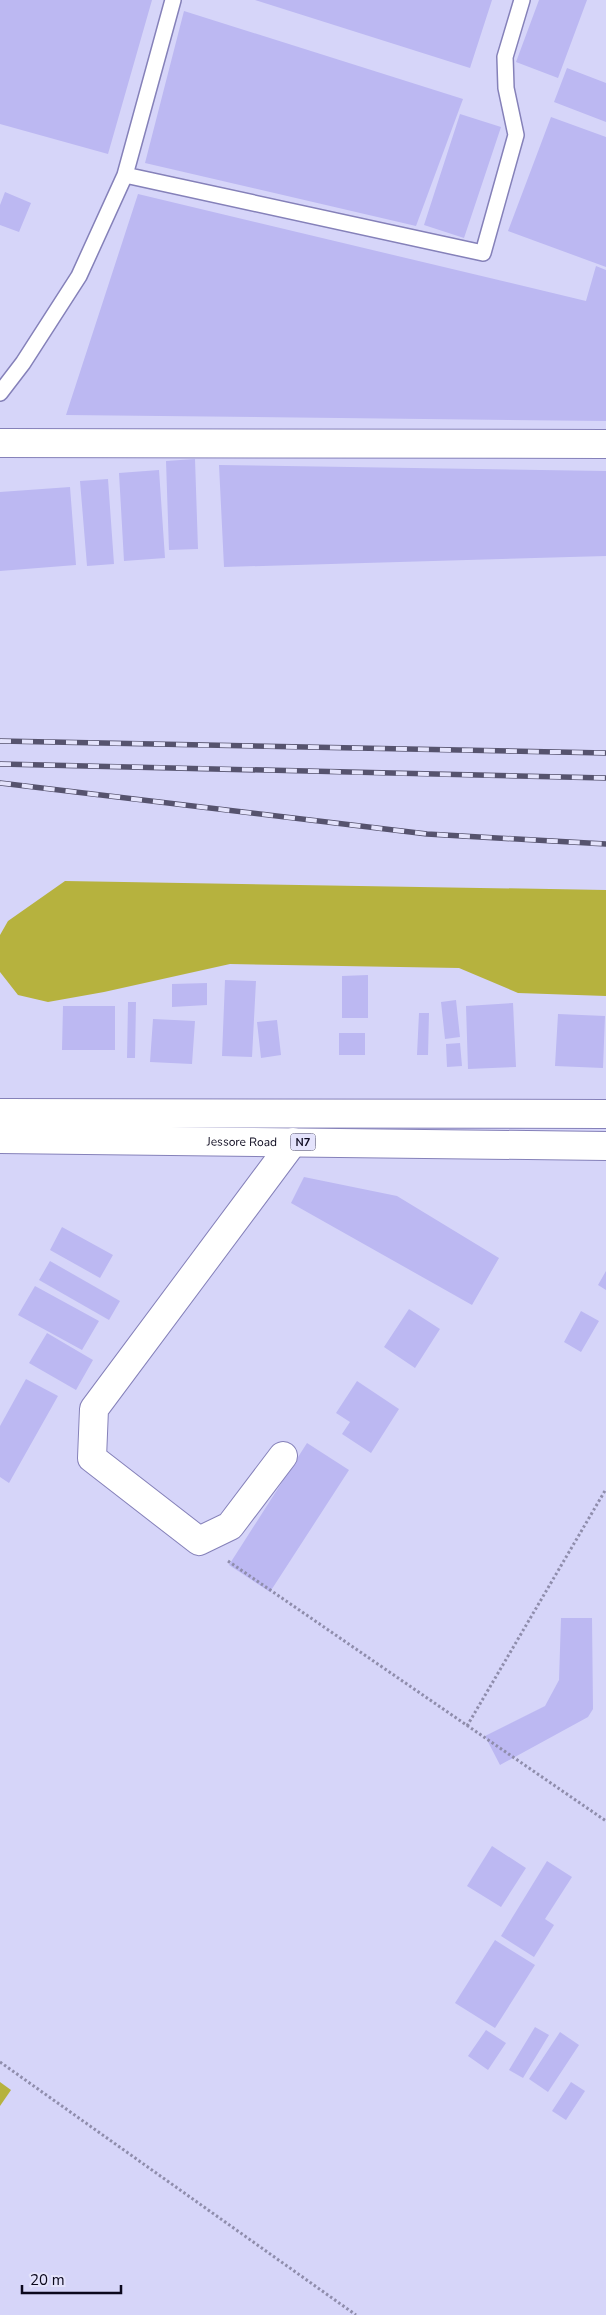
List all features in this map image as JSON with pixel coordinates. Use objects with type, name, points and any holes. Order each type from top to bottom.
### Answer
[{"type":"main road","points":[[0,443],[606,444]]},
{"type":"main road","points":[[0,1113],[606,1114]]},
{"type":"main road","name":"Jessore Road","points":[[0,1139],[606,1146]]},
{"type":"main road","points":[[283,1456],[230,1526],[199,1541],[92,1458],[94,1409],[293,1142]]},
{"type":"lane","points":[[0,393],[23,363],[79,276],[126,175],[173,0]]},
{"type":"lane","points":[[126,175],[483,254],[516,135],[506,88],[504,57],[522,0]]},
{"type":"path","points":[[467,1726],[606,1489]]},
{"type":"path","points":[[199,1541],[606,1821]]},
{"type":"path","points":[[0,2062],[356,2315]]},
{"type":"shaded area","points":[[65,881],[606,890],[606,996],[518,993],[459,968],[230,964],[104,992],[48,1002],[18,995],[0,972],[0,935],[8,921]]},
{"type":"shaded area","points":[[0,2082],[11,2090],[0,2106]]},
{"type":"building","points":[[0,0],[152,0],[108,154],[0,124]]},
{"type":"building","points":[[255,0],[492,0],[470,68]]},
{"type":"building","points":[[539,0],[587,0],[558,78],[516,62]]},
{"type":"building","points":[[184,11],[463,99],[416,226],[145,163]]},
{"type":"building","points":[[567,68],[606,83],[606,122],[554,102]]},
{"type":"building","points":[[460,114],[501,127],[464,238],[424,225]]},
{"type":"building","points":[[551,117],[606,137],[606,267],[508,231]]},
{"type":"building","points":[[5,192],[31,203],[19,232],[0,225],[0,205]]},
{"type":"building","points":[[138,194],[586,301],[596,266],[606,270],[606,421],[66,415]]},
{"type":"building","points":[[195,459],[198,549],[169,550],[166,461]]},
{"type":"building","points":[[219,465],[606,471],[606,556],[224,567]]},
{"type":"building","points":[[159,470],[165,558],[124,561],[119,473]]},
{"type":"building","points":[[108,479],[114,564],[87,566],[80,481]]},
{"type":"building","points":[[70,487],[76,565],[0,571],[0,492]]},
{"type":"building","points":[[368,975],[368,1018],[342,1018],[342,976]]},
{"type":"building","points":[[225,980],[256,981],[252,1057],[222,1056]]},
{"type":"building","points":[[207,983],[207,1005],[172,1007],[172,984]]},
{"type":"building","points":[[456,1000],[460,1037],[445,1039],[441,1002]]},
{"type":"building","points":[[128,1002],[136,1002],[135,1058],[127,1058]]},
{"type":"building","points":[[513,1003],[516,1067],[468,1069],[466,1006]]},
{"type":"building","points":[[63,1006],[115,1006],[115,1050],[62,1050]]},
{"type":"building","points":[[419,1013],[429,1013],[428,1055],[417,1055]]},
{"type":"building","points":[[558,1014],[605,1016],[603,1068],[555,1066]]},
{"type":"building","points":[[153,1019],[195,1021],[192,1064],[150,1062]]},
{"type":"building","points":[[277,1020],[281,1055],[261,1058],[257,1022]]},
{"type":"building","points":[[339,1033],[365,1033],[365,1055],[339,1055]]},
{"type":"building","points":[[460,1043],[462,1066],[447,1067],[446,1044]]},
{"type":"building","points":[[304,1177],[397,1196],[499,1258],[472,1305],[291,1203]]},
{"type":"building","points":[[62,1227],[113,1255],[100,1278],[50,1250]]},
{"type":"building","points":[[50,1261],[120,1301],[109,1320],[39,1280]]},
{"type":"building","points":[[606,1271],[606,1290],[598,1285]]},
{"type":"building","points":[[35,1286],[99,1321],[82,1350],[18,1315]]},
{"type":"building","points":[[409,1309],[440,1329],[415,1368],[384,1347]]},
{"type":"building","points":[[581,1311],[599,1321],[581,1352],[564,1342]]},
{"type":"building","points":[[47,1333],[93,1360],[76,1390],[29,1363]]},
{"type":"building","points":[[26,1379],[58,1396],[9,1483],[0,1477],[0,1426]]},
{"type":"building","points":[[357,1381],[399,1409],[371,1453],[342,1434],[350,1422],[336,1413]]},
{"type":"building","points":[[307,1443],[349,1470],[270,1592],[229,1565]]},
{"type":"building","points":[[561,1618],[592,1618],[593,1709],[588,1717],[500,1765],[485,1736],[545,1706],[559,1680]]},
{"type":"building","points":[[492,1846],[526,1868],[501,1907],[467,1886]]},
{"type":"building","points":[[547,1861],[572,1877],[545,1919],[554,1925],[534,1957],[501,1936]]},
{"type":"building","points":[[495,1940],[535,1965],[495,2028],[455,2003]]},
{"type":"building","points":[[535,2027],[549,2035],[523,2078],[509,2070]]},
{"type":"building","points":[[486,2030],[506,2043],[488,2070],[468,2056]]},
{"type":"building","points":[[560,2032],[579,2045],[548,2092],[529,2079]]},
{"type":"building","points":[[571,2082],[585,2091],[566,2120],[552,2111]]},
{"type":"railway","points":[[0,741],[606,753]]},
{"type":"railway","points":[[0,764],[606,778]]},
{"type":"railway","points":[[0,783],[427,834],[606,844]]}]
